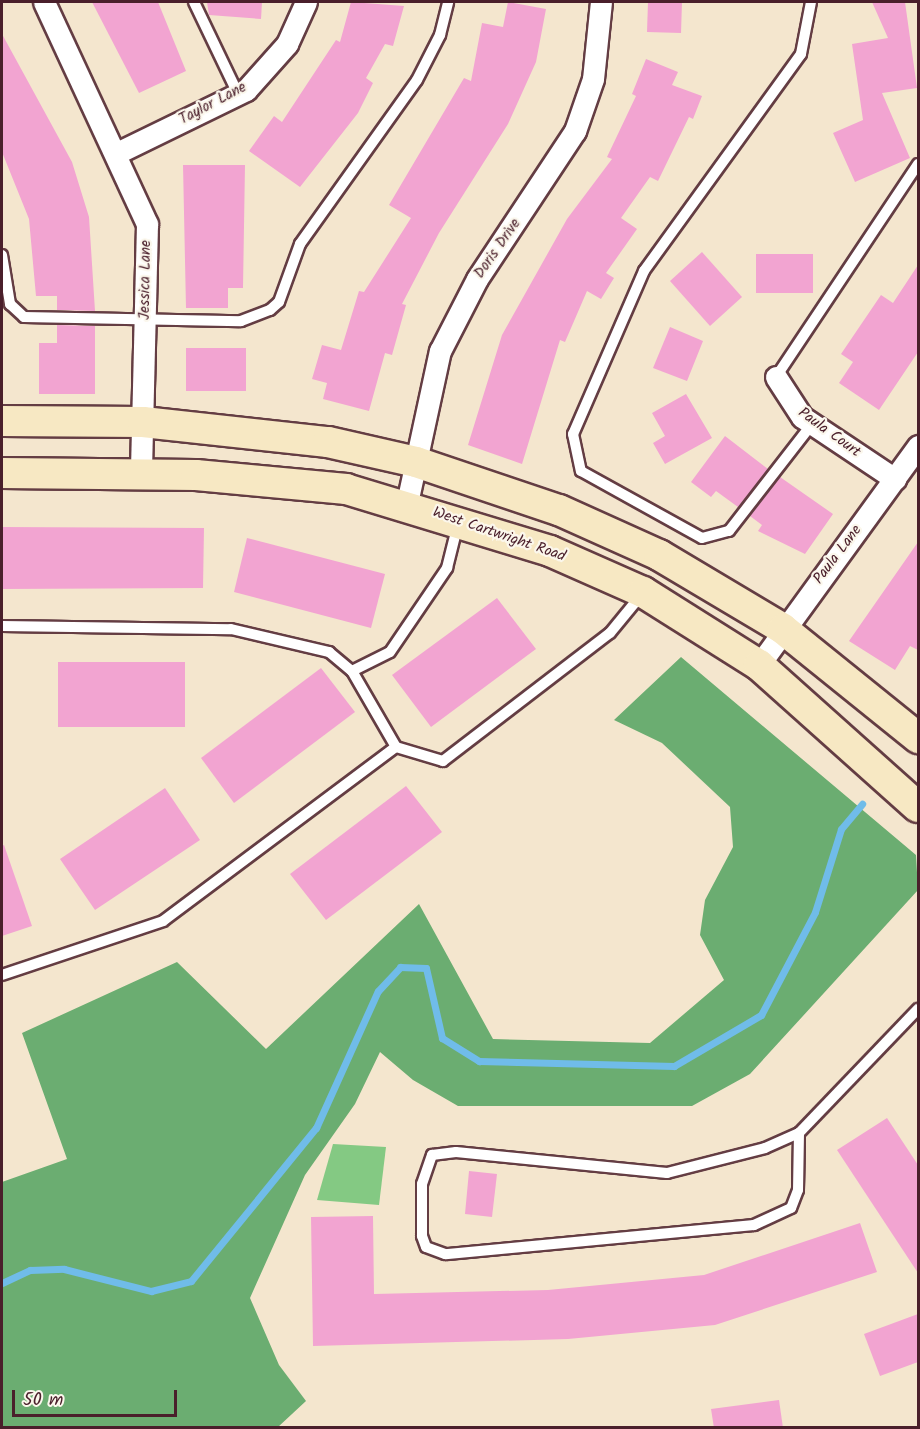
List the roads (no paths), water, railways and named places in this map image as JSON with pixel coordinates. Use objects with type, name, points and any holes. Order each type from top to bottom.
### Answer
[{"type":"main road","points":[[2,422],[143,422],[246,429],[416,462],[560,510],[629,541],[783,629],[918,738]]},
{"type":"main road","name":"West Cartwright Road","points":[[2,473],[141,473],[346,489],[407,503],[550,551],[643,592],[759,665],[918,807]]},
{"type":"street","name":"Jessica Lane","points":[[44,2],[117,153],[147,224],[141,473]]},
{"type":"street","name":"Taylor Lane","points":[[117,153],[238,94],[287,44],[306,2]]},
{"type":"street","name":"Doris Drive","points":[[407,503],[440,351],[453,321],[575,131],[593,79],[601,2]]},
{"type":"street","name":"Paula Court","points":[[776,377],[812,424],[895,479]]},
{"type":"street","name":"Paula Lane","points":[[759,665],[918,446]]},
{"type":"lane","points":[[194,2],[238,94]]},
{"type":"lane","points":[[2,255],[10,304],[24,317],[145,322],[241,321],[279,302],[300,244],[417,80],[440,35],[448,2]]},
{"type":"lane","points":[[811,2],[801,54],[644,271],[573,434],[581,471],[702,538],[729,531],[812,424]]},
{"type":"lane","points":[[776,377],[918,164]]},
{"type":"lane","points":[[352,671],[390,652],[447,568],[459,521]]},
{"type":"lane","points":[[2,626],[231,629],[329,652],[352,671],[396,747],[442,761],[610,633],[643,592]]},
{"type":"lane","points":[[2,975],[163,921],[396,747]]},
{"type":"lane","points":[[799,1133],[798,1190],[791,1208],[754,1225],[445,1254],[426,1247],[422,1236],[422,1184],[432,1155],[456,1152],[667,1173],[765,1148],[799,1133],[918,1010]]},
{"type":"waterway","points":[[2,1283],[30,1270],[64,1269],[151,1291],[191,1281],[316,1128],[378,991],[400,967],[426,968],[442,1038],[479,1061],[674,1066],[761,1015],[815,912],[841,829],[862,804]]}]
